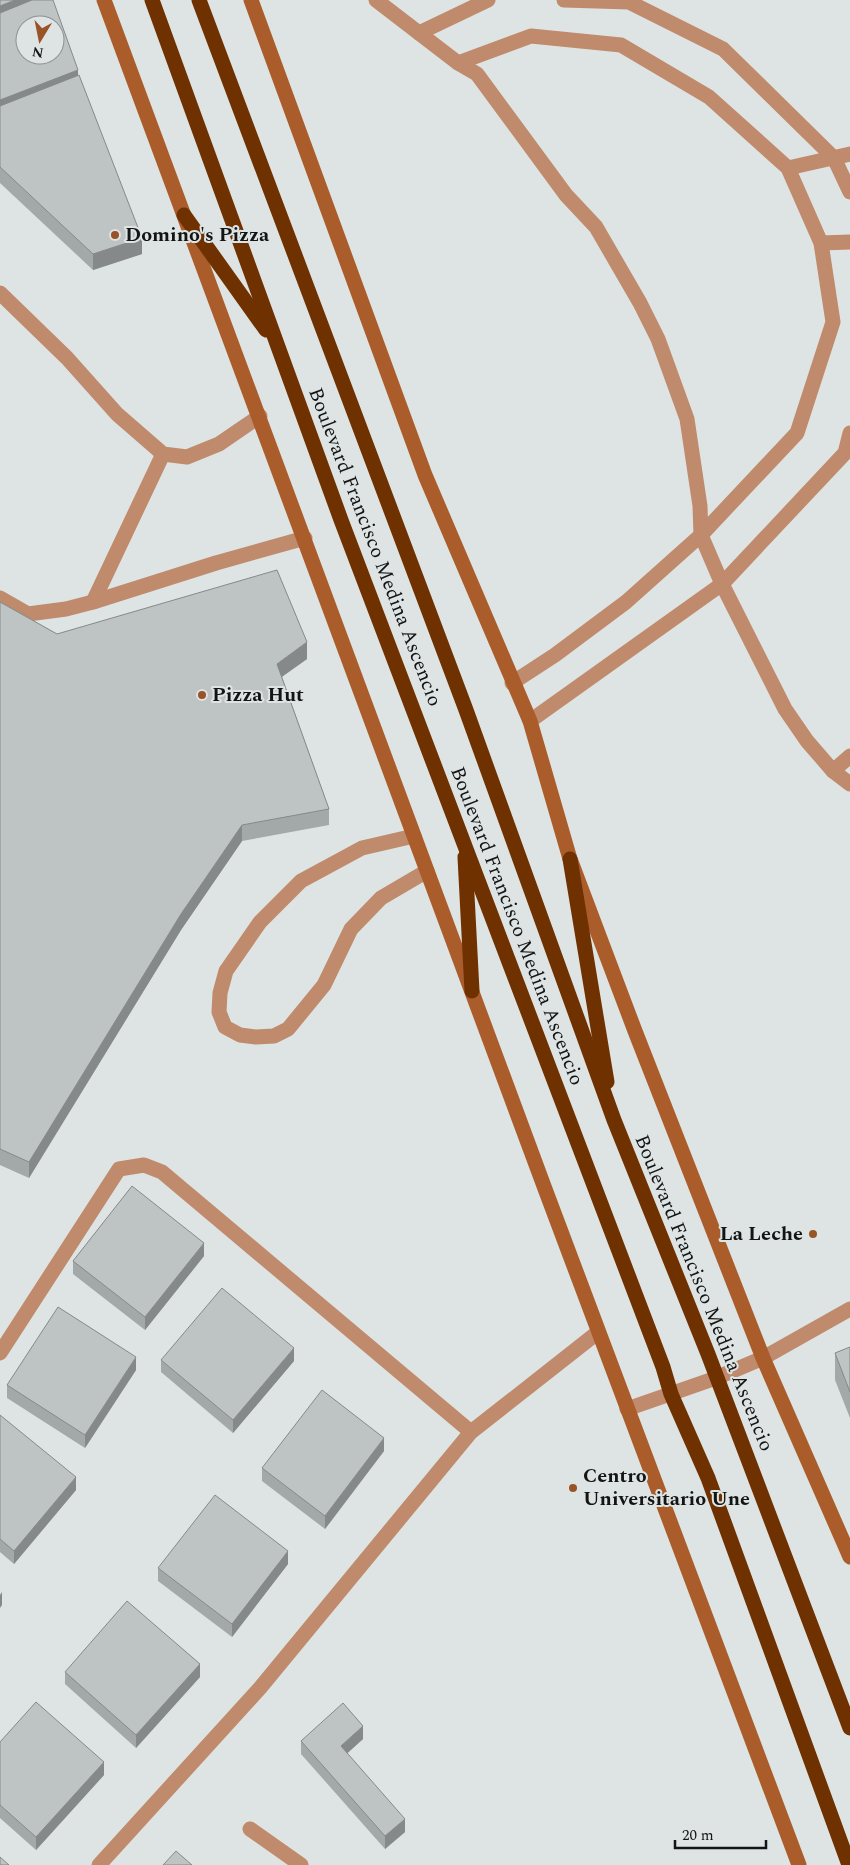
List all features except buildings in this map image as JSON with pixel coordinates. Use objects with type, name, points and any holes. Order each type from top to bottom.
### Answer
[{"type":"highway","name":"Boulevard Francisco Medina Ascencio","points":[[152,0],[341,520],[664,1367],[671,1394],[708,1478],[849,1865]]},
{"type":"highway","name":"Boulevard Francisco Medina Ascencio","points":[[199,0],[466,710],[614,1120],[716,1378],[850,1728]]},
{"type":"highway","points":[[184,215],[278,347]]},
{"type":"highway","points":[[464,840],[472,990]]},
{"type":"highway","points":[[570,860],[614,1120]]},
{"type":"main road","points":[[104,0],[260,416],[597,1333],[799,1865]]},
{"type":"main road","points":[[251,0],[425,475],[512,683],[530,721],[570,860],[632,1022],[763,1358],[850,1557]]},
{"type":"lane","points":[[376,0],[458,63],[477,74],[566,195],[596,227],[640,303],[658,339],[687,419],[700,506],[701,535],[722,584],[785,709],[807,741],[833,771],[850,784]]},
{"type":"lane","points":[[419,33],[488,0]]},
{"type":"lane","points":[[564,0],[629,2],[723,48],[834,158],[850,192]]},
{"type":"lane","points":[[458,63],[531,36],[621,45],[709,97],[788,168],[821,243],[833,322],[797,434],[701,535],[626,602],[555,655],[512,683]]},
{"type":"lane","points":[[788,168],[850,154]]},
{"type":"lane","points":[[821,243],[850,242]]},
{"type":"lane","points":[[0,293],[67,358],[117,414],[163,454],[187,457],[220,444],[260,416]]},
{"type":"lane","points":[[530,721],[722,584],[845,453],[850,433]]},
{"type":"lane","points":[[93,602],[163,454]]},
{"type":"lane","points":[[0,598],[28,614],[47,612],[93,602],[216,563],[305,538]]},
{"type":"lane","points":[[833,771],[850,756]]},
{"type":"lane","points":[[414,836],[362,848],[301,881],[260,922],[226,971],[220,993],[219,1012],[225,1027],[240,1035],[256,1037],[274,1036],[288,1029],[324,985],[351,929],[381,898],[427,871]]},
{"type":"lane","points":[[0,1353],[119,1169],[144,1165],[162,1172],[471,1432]]},
{"type":"lane","points":[[627,1409],[716,1378],[763,1358],[850,1310]]},
{"type":"lane","points":[[99,1865],[260,1688],[471,1432],[597,1333]]},
{"type":"lane","points":[[250,1829],[301,1865]]},
{"type":"place","name":"Domino's Pizza","points":[[115,235]]},
{"type":"place","name":"Pizza Hut","points":[[202,695]]},
{"type":"place","name":"La Leche","points":[[813,1234]]},
{"type":"place","name":"Centro Universitario Une","points":[[573,1488]]}]
